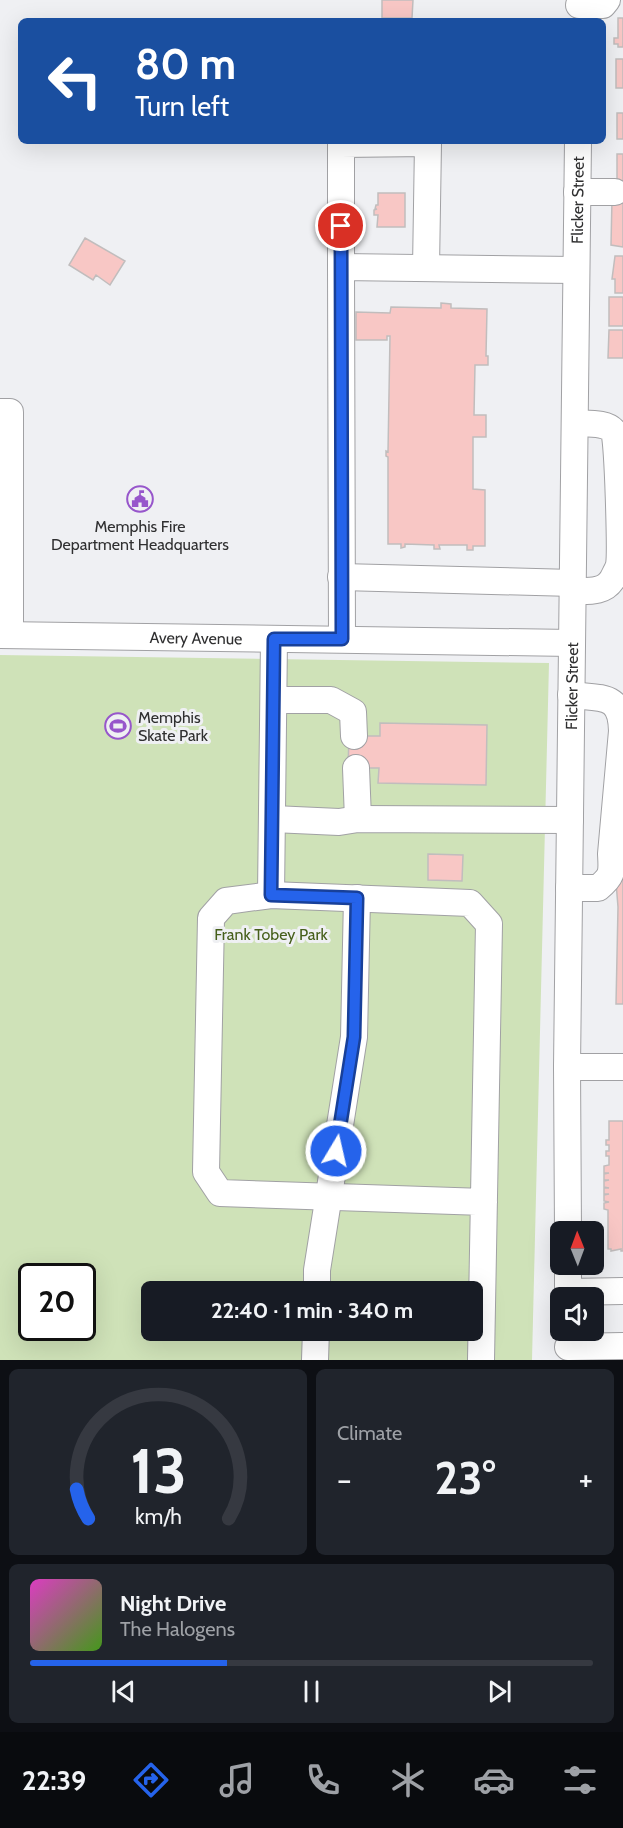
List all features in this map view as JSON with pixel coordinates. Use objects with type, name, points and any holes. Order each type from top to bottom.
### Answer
[{"type":"street","points":[[579,9],[603,5],[606,0]]},
{"type":"street","points":[[341,144],[342,639]]},
{"type":"street","points":[[426,268],[428,144]]},
{"type":"street","name":"Flicker Street","points":[[568,1221],[567,1067],[578,144]]},
{"type":"street","points":[[577,192],[615,192]]},
{"type":"street","points":[[341,267],[576,270]]},
{"type":"street","points":[[0,412],[10,412],[5,551],[5,635]]},
{"type":"street","points":[[341,578],[573,587],[598,591],[613,580],[619,563],[617,440],[614,431],[609,427],[575,423]]},
{"type":"street","name":"Avery Avenue","points":[[5,635],[572,643]]},
{"type":"street","points":[[271,895],[274,639]]},
{"type":"street","points":[[569,888],[598,888],[609,879],[612,873],[611,854],[622,731],[621,714],[615,703],[602,698],[571,695]]},
{"type":"street","points":[[274,700],[331,700],[353,712],[354,736]]},
{"type":"street","points":[[356,768],[358,819]]},
{"type":"street","points":[[273,819],[339,822],[358,819],[570,820]]},
{"type":"street","points":[[481,1360],[484,1202],[489,924],[470,903],[271,895],[226,902],[211,918],[206,1172],[220,1193],[484,1202]]},
{"type":"street","points":[[317,1281],[354,1037],[357,898]]},
{"type":"street","points":[[567,1067],[623,1067]]},
{"type":"street","points":[[604,1292],[623,1291]]},
{"type":"street","points":[[315,1360],[316,1341]]},
{"type":"street","points":[[568,1346],[623,1346]]},
{"type":"green space","name":"Frank Tobey Park","points":[[0,655],[549,663],[532,1360],[0,1360]]},
{"type":"building","points":[[382,0],[413,0],[412,18],[382,18]]},
{"type":"building","points":[[618,18],[623,18],[623,47],[614,44],[614,38],[618,38]]},
{"type":"building","points":[[616,59],[623,59],[623,88],[616,88]]},
{"type":"building","points":[[617,113],[623,113],[623,139],[617,139]]},
{"type":"building","points":[[617,154],[623,154],[623,184],[617,184]]},
{"type":"building","points":[[378,193],[405,193],[405,227],[377,227],[378,215],[374,215],[374,210],[378,205]]},
{"type":"building","points":[[612,199],[623,199],[623,247],[611,245]]},
{"type":"building","points":[[85,238],[125,261],[110,285],[96,275],[93,280],[69,265]]},
{"type":"building","points":[[615,256],[623,256],[623,293],[615,293],[615,279],[612,279]]},
{"type":"building","points":[[609,297],[623,297],[623,326],[609,326]]},
{"type":"building","points":[[441,303],[451,304],[451,308],[487,309],[486,356],[488,356],[488,365],[475,365],[474,415],[486,415],[486,437],[473,437],[473,489],[485,490],[485,546],[473,546],[473,550],[467,550],[467,545],[439,545],[440,549],[434,549],[434,545],[405,544],[405,547],[401,548],[401,544],[388,544],[388,457],[386,451],[388,452],[390,336],[387,336],[387,340],[356,340],[356,312],[390,313],[391,307],[441,308]]},
{"type":"building","points":[[609,330],[623,330],[623,358],[608,358]]},
{"type":"building","points":[[380,723],[487,725],[486,785],[378,783],[379,768],[348,768],[349,736],[380,736]]},
{"type":"building","points":[[623,820],[623,1004],[616,1004],[618,907],[616,882]]},
{"type":"building","points":[[428,854],[463,855],[462,881],[428,880]]},
{"type":"building","points":[[609,1121],[623,1121],[623,1251],[608,1249],[608,1210],[604,1209],[604,1203],[609,1202],[604,1201],[604,1195],[609,1194],[604,1194],[604,1188],[609,1188],[604,1187],[604,1181],[609,1180],[604,1180],[604,1174],[609,1173],[604,1173],[604,1166],[609,1165],[609,1156],[606,1156],[606,1151],[609,1151],[609,1145],[606,1145],[606,1140],[609,1140]]},
{"type":"place","name":"Memphis Fire Department Headquarters","points":[[140,499]]},
{"type":"place","name":"Memphis Skate Park","points":[[118,726]]},
{"type":"route","points":[[336,1151],[354,1037],[357,898],[271,895],[274,639],[342,639],[341,226]]}]
